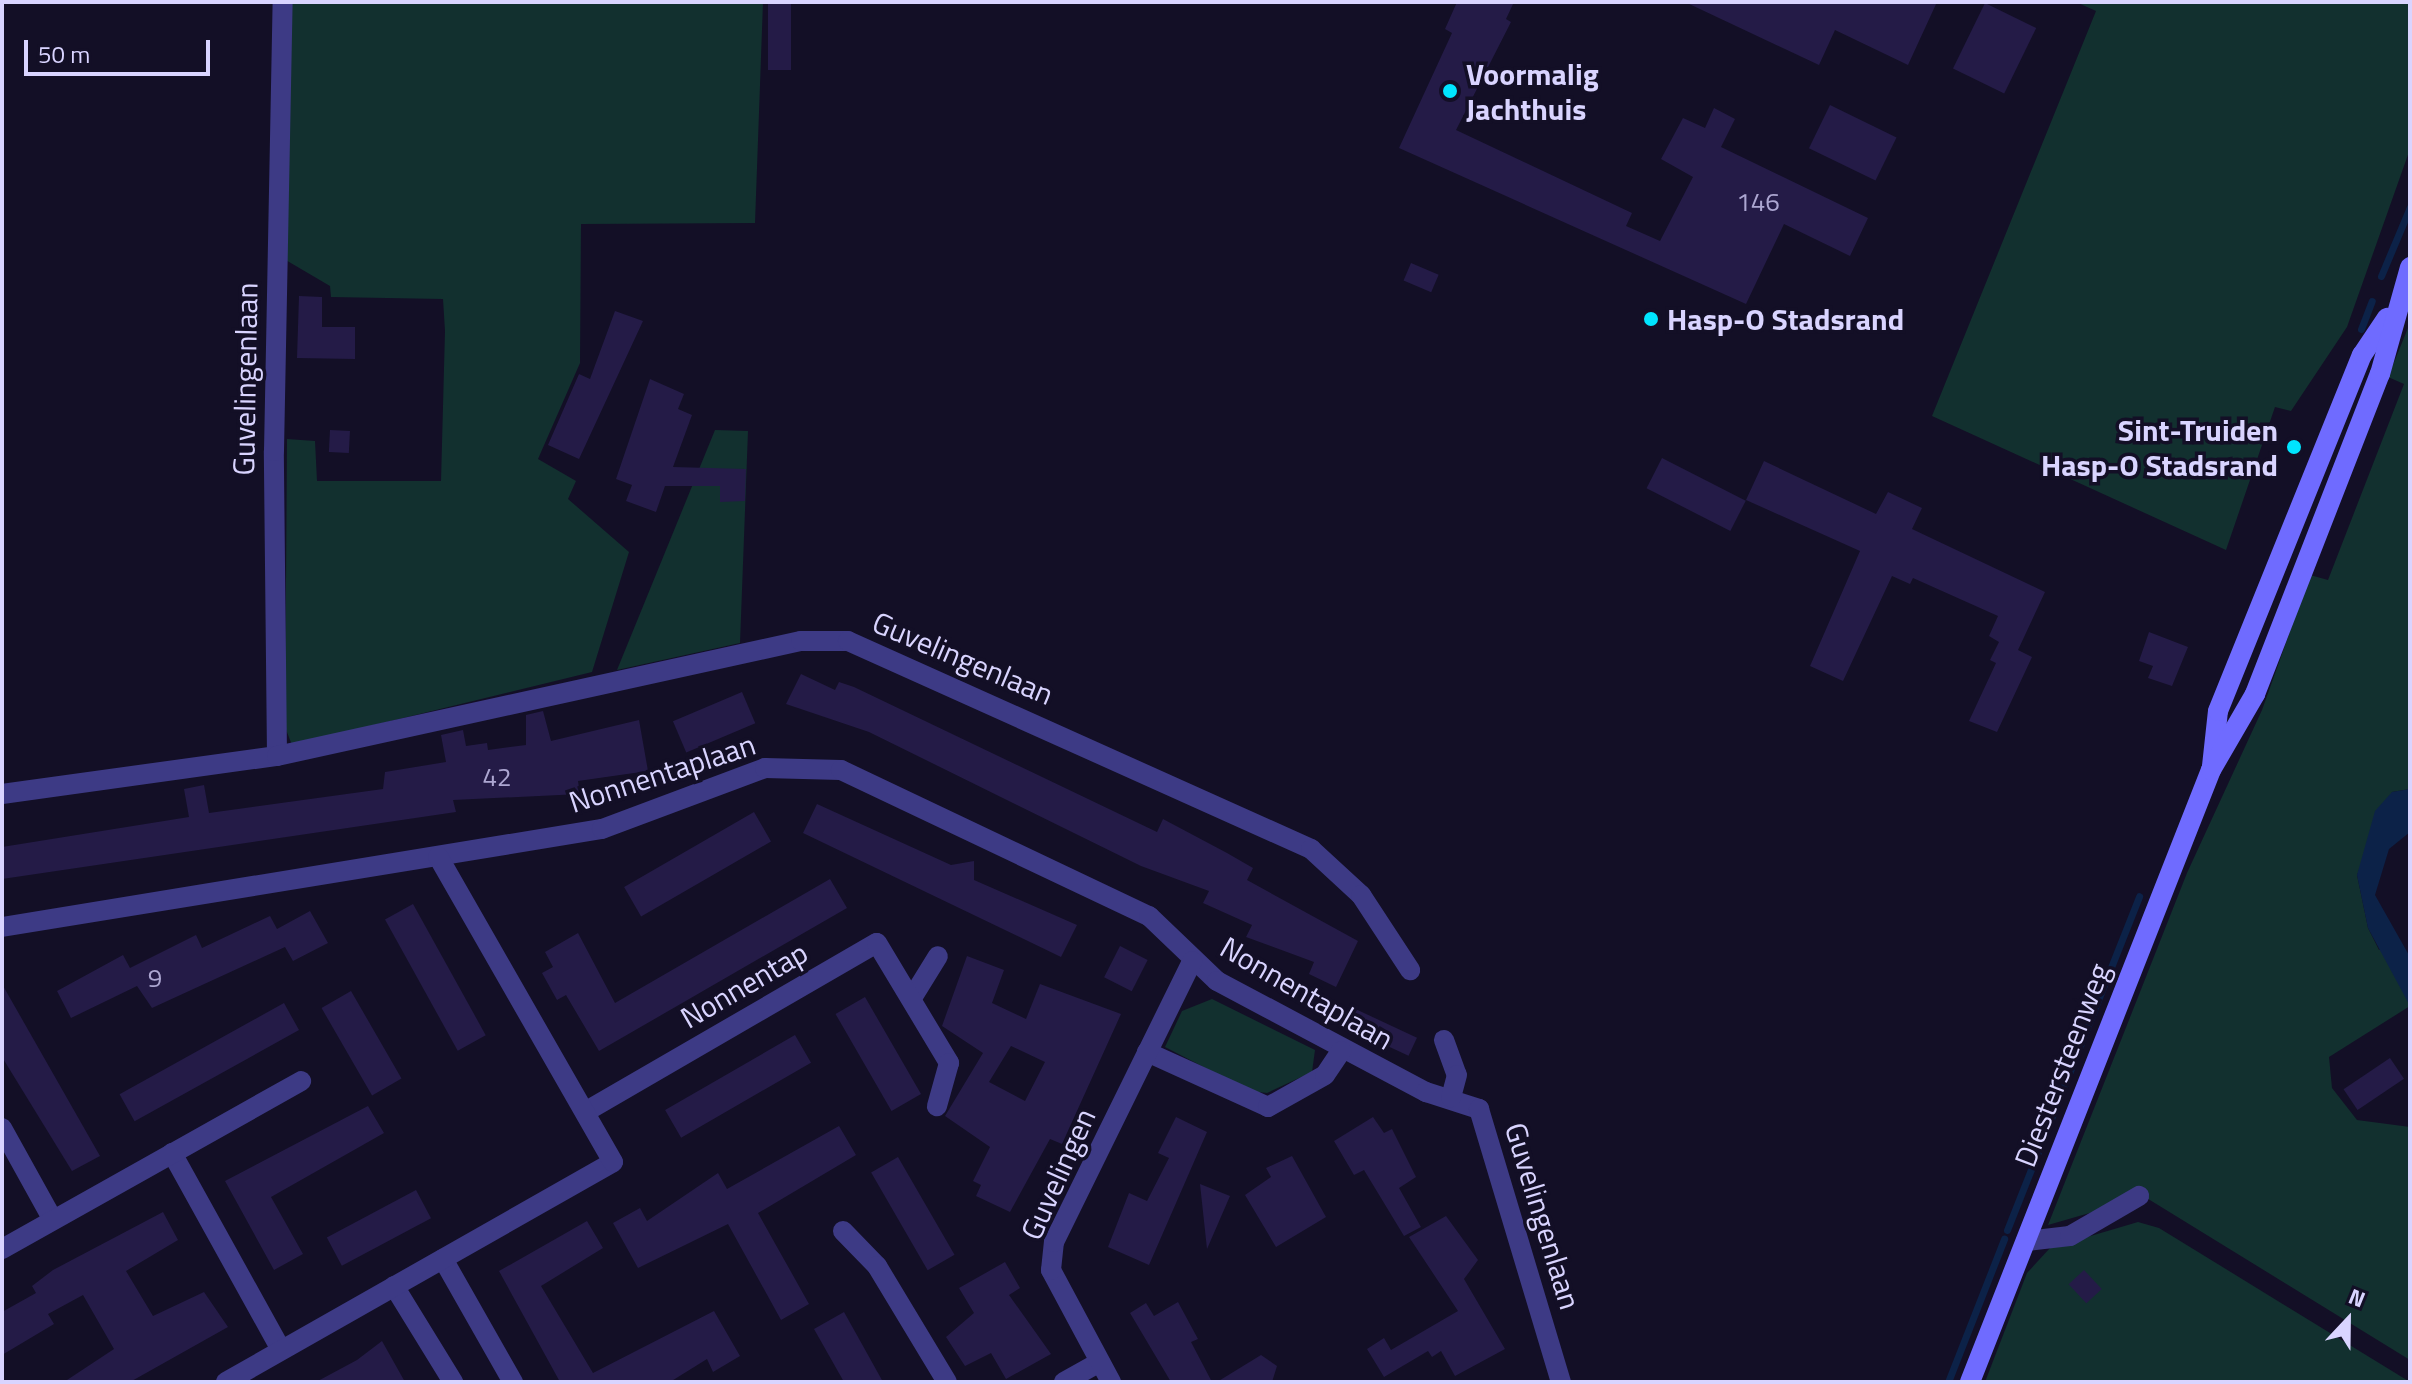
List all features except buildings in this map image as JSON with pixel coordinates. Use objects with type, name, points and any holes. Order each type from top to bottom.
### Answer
[{"type":"main road","name":"Diestersteenweg","points":[[1970,1382],[2211,770],[2247,714],[2380,374],[2393,310],[2410,267]]},
{"type":"street","name":"Guvelingenlaan","points":[[277,756],[274,451],[283,2]]},
{"type":"street","name":"Guvelingenlaan","points":[[2,794],[277,756],[801,641],[848,641],[1311,849],[1361,895],[1410,970]]},
{"type":"street","name":"Nonnentaplaan","points":[[2,927],[602,829],[765,768],[821,765],[1149,916],[1192,961],[1341,1051],[1426,1092],[1451,1097]]},
{"type":"street","points":[[226,1382],[613,1162],[438,857]]},
{"type":"street","name":"Nonnentap","points":[[585,1112],[877,943],[912,998],[951,1071],[937,1106]]},
{"type":"street","points":[[912,998],[938,956]]},
{"type":"street","name":"Guvelingen","points":[[1111,1382],[1051,1270],[1054,1242],[1192,961]]},
{"type":"street","points":[[1444,1040],[1457,1075],[1451,1097]]},
{"type":"street","points":[[1147,1052],[1268,1107],[1325,1075],[1341,1051]]},
{"type":"street","points":[[2,1249],[301,1081]]},
{"type":"street","name":"Guvelingenlaan","points":[[1451,1097],[1479,1109],[1561,1382]]},
{"type":"street","points":[[2,1128],[53,1220]]},
{"type":"street","points":[[172,1153],[281,1350]]},
{"type":"street","points":[[2026,1241],[2070,1236],[2139,1196]]},
{"type":"street","points":[[843,1231],[877,1266],[947,1382]]},
{"type":"street","points":[[443,1259],[513,1382]]},
{"type":"street","points":[[394,1286],[453,1382]]},
{"type":"street","points":[[1064,1382],[1100,1362]]},
{"type":"green space","points":[[291,2],[763,2],[755,223],[581,224],[580,363],[538,459],[576,481],[568,499],[629,552],[592,672],[292,745],[285,727],[287,439],[315,441],[317,481],[441,481],[445,331],[443,299],[331,297],[330,286],[284,259]]},
{"type":"green space","points":[[2076,2],[2410,2],[2410,149],[2347,327],[2291,411],[2275,407],[2226,550],[1932,416],[2096,11]]},
{"type":"green space","points":[[2410,323],[2410,789],[2392,792],[2357,875],[2368,928],[2379,950],[2393,944],[2410,1006],[2329,1057],[2332,1088],[2357,1120],[2410,1127],[2410,1360],[2145,1197],[2048,1225],[2187,873],[2262,710],[2310,575],[2328,580],[2404,384],[2388,377]]},
{"type":"green space","points":[[715,430],[748,431],[740,643],[617,670]]},
{"type":"green space","points":[[1212,999],[1315,1050],[1312,1072],[1267,1093],[1250,1091],[1165,1047],[1182,1011]]},
{"type":"green space","points":[[2138,1222],[2159,1228],[2410,1382],[1985,1382],[2027,1273],[2050,1248]]},
{"type":"water","points":[[2410,789],[2410,832],[2389,849],[2375,895],[2410,957],[2410,1006],[2368,928],[2357,875],[2375,811],[2392,792]]},
{"type":"waterway","points":[[2381,276],[2410,207]]},
{"type":"waterway","points":[[2361,329],[2372,301]]},
{"type":"waterway","points":[[2007,1230],[2139,896]]},
{"type":"waterway","points":[[1948,1382],[2004,1239]]},
{"type":"place","name":"Voormalig Jachthuis","points":[[1450,91]]},
{"type":"place","name":"Hasp-O Stadsrand","points":[[1651,319]]},
{"type":"place","name":"Sint-Truiden Hasp-O Stadsrand","points":[[2294,447]]}]
